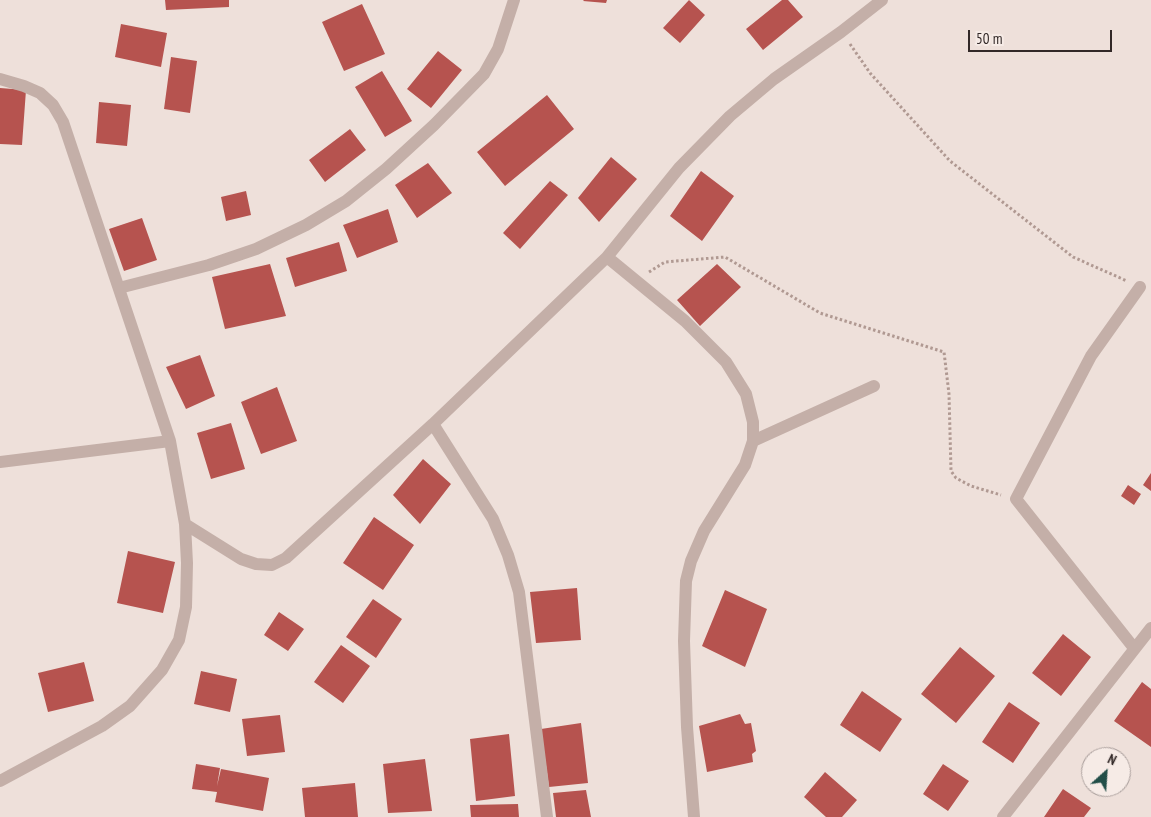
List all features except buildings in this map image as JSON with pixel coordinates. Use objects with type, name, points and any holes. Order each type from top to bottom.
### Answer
[{"type":"street","points":[[119,288],[209,265],[256,249],[306,225],[346,201],[428,132],[484,74],[498,49],[514,0]]},
{"type":"street","points":[[185,524],[241,560],[256,564],[272,565],[286,558],[433,424],[607,257],[679,168],[730,116],[774,79],[841,32],[882,0]]},
{"type":"street","points":[[0,79],[40,93],[53,105],[63,122],[170,441],[185,524],[187,563],[186,606],[178,640],[162,670],[130,706],[102,726],[0,782]]},
{"type":"street","points":[[607,257],[685,321],[726,362],[746,394],[754,422],[753,442],[745,465],[704,531],[686,581],[684,641],[694,817]]},
{"type":"street","points":[[1134,648],[1016,499],[1092,356],[1140,287]]},
{"type":"street","points":[[753,442],[874,386]]},
{"type":"street","points":[[433,424],[493,519],[508,555],[519,592],[547,817]]},
{"type":"street","points":[[0,462],[170,441]]},
{"type":"street","points":[[1003,817],[1151,628]]},
{"type":"path","points":[[841,32],[870,73],[950,161],[1073,257],[1140,287]]},
{"type":"path","points":[[636,281],[665,262],[725,257],[820,313],[944,352],[949,394],[951,471],[956,478],[971,486],[1016,499]]}]
